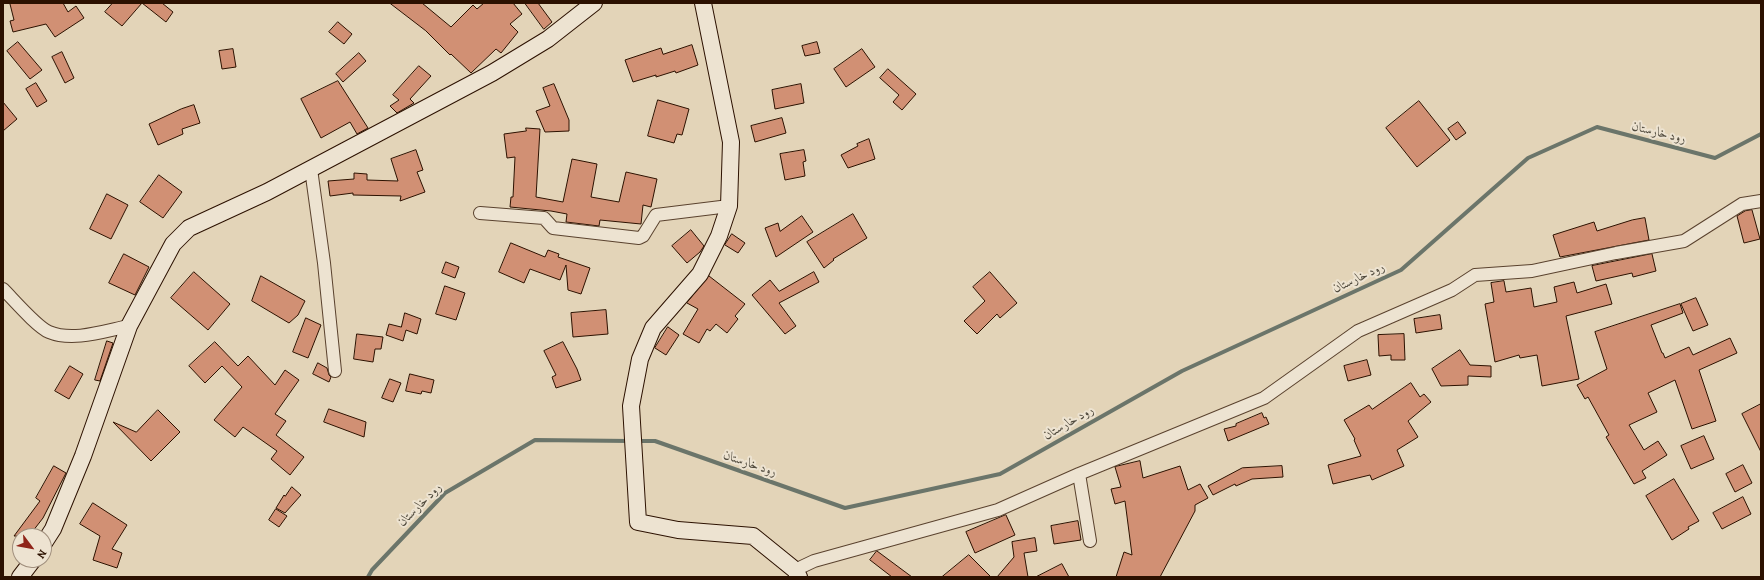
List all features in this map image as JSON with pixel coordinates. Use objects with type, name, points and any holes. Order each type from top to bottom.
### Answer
[{"type":"street","points":[[52,531],[83,456],[129,326],[173,244],[189,228],[267,192],[492,74],[548,39],[594,3]]},
{"type":"street","points":[[703,3],[731,142],[729,206],[719,236],[700,274],[653,328],[640,359],[631,406],[638,522],[678,530],[753,536],[797,574],[814,561],[998,510],[1079,474],[1264,398],[1358,331],[1452,290],[1475,275],[1532,271],[1616,253],[1684,241],[1742,204],[1761,201]]},
{"type":"street","points":[[311,169],[324,263],[335,371]]},
{"type":"street","points":[[480,213],[544,218],[553,228],[639,238],[643,236],[656,215],[729,206]]},
{"type":"street","points":[[3,289],[28,315],[48,332],[74,336],[129,326]]},
{"type":"street","points":[[1079,474],[1090,541]]},
{"type":"street","points":[[20,577],[27,568]]},
{"type":"building","points":[[63,3],[68,12],[76,6],[84,18],[55,37],[46,24],[13,32],[10,21],[14,20],[10,4]]},
{"type":"building","points":[[113,3],[142,3],[122,26],[105,12]]},
{"type":"building","points":[[142,3],[162,3],[173,12],[166,22]]},
{"type":"building","points":[[390,3],[422,3],[451,27],[473,5],[477,9],[484,3],[513,3],[522,14],[510,24],[518,32],[501,53],[496,49],[471,73],[426,31]]},
{"type":"building","points":[[525,3],[538,3],[552,22],[544,29]]},
{"type":"building","points":[[338,22],[352,34],[344,44],[329,32]]},
{"type":"building","points":[[18,42],[42,70],[30,79],[7,51]]},
{"type":"building","points":[[817,42],[820,53],[805,56],[802,46]]},
{"type":"building","points":[[692,45],[698,65],[676,73],[675,71],[633,82],[625,60],[661,48],[663,54]]},
{"type":"building","points":[[233,49],[236,67],[222,69],[219,51]]},
{"type":"building","points":[[862,49],[875,67],[846,87],[834,69]]},
{"type":"building","points":[[62,52],[74,78],[65,83],[52,57]]},
{"type":"building","points":[[359,53],[366,61],[343,82],[336,74]]},
{"type":"building","points":[[419,66],[431,76],[410,99],[414,103],[397,113],[390,106],[399,100],[393,95]]},
{"type":"building","points":[[888,69],[916,94],[902,110],[893,102],[899,95],[880,78]]},
{"type":"building","points":[[338,81],[368,128],[357,134],[350,122],[321,138],[301,99]]},
{"type":"building","points":[[36,83],[47,101],[37,107],[26,89]]},
{"type":"building","points":[[554,84],[569,120],[569,131],[545,132],[536,111],[550,106],[543,88]]},
{"type":"building","points":[[801,84],[804,103],[775,109],[772,90]]},
{"type":"building","points":[[658,100],[689,109],[682,135],[677,134],[674,143],[648,136]]},
{"type":"building","points":[[1419,101],[1450,140],[1417,167],[1386,128]]},
{"type":"building","points":[[3,102],[17,119],[3,131]]},
{"type":"building","points":[[194,105],[200,123],[182,129],[183,134],[158,145],[149,124],[181,109]]},
{"type":"building","points":[[782,118],[786,133],[755,142],[751,126]]},
{"type":"building","points":[[1458,122],[1466,133],[1456,140],[1448,129]]},
{"type":"building","points":[[526,128],[540,129],[536,197],[563,202],[572,159],[597,164],[591,197],[619,202],[626,172],[657,179],[651,207],[643,205],[641,224],[600,220],[599,226],[566,222],[567,214],[510,207],[511,197],[513,197],[515,157],[507,158],[504,134],[526,131]]},
{"type":"building","points":[[869,139],[875,159],[848,168],[841,155],[858,146],[857,144]]},
{"type":"building","points":[[416,150],[423,170],[417,172],[425,192],[400,201],[401,196],[353,195],[353,193],[330,196],[328,181],[354,179],[354,173],[367,174],[367,180],[398,181],[391,159]]},
{"type":"building","points":[[804,150],[806,161],[803,162],[805,176],[785,180],[780,154]]},
{"type":"building","points":[[159,175],[182,192],[163,218],[140,202]]},
{"type":"building","points":[[107,194],[128,205],[111,239],[90,229]]},
{"type":"building","points":[[1752,210],[1760,239],[1744,243],[1737,216],[1745,211]]},
{"type":"building","points":[[853,214],[867,238],[833,259],[834,260],[824,268],[807,242]]},
{"type":"building","points":[[802,216],[813,232],[776,257],[765,228],[778,223],[780,231]]},
{"type":"building","points":[[1645,218],[1649,240],[1560,257],[1553,235],[1594,222],[1597,231],[1632,220]]},
{"type":"building","points":[[691,230],[704,246],[700,252],[687,263],[672,246]]},
{"type":"building","points":[[732,234],[745,243],[738,253],[725,245]]},
{"type":"building","points":[[511,243],[545,257],[548,250],[559,254],[558,257],[590,268],[581,294],[568,290],[566,265],[560,280],[530,269],[524,283],[499,272]]},
{"type":"building","points":[[124,254],[149,267],[135,295],[109,283]]},
{"type":"building","points":[[1652,254],[1656,271],[1633,277],[1632,273],[1596,281],[1592,266]]},
{"type":"building","points":[[446,262],[459,267],[455,278],[442,273]]},
{"type":"building","points":[[194,272],[230,304],[208,330],[171,298]]},
{"type":"building","points":[[814,272],[819,282],[779,303],[796,326],[785,334],[752,295],[770,280],[779,291]]},
{"type":"building","points":[[990,272],[1017,303],[1000,318],[997,314],[977,334],[964,321],[985,301],[973,287]]},
{"type":"building","points":[[261,276],[305,301],[298,315],[289,323],[252,301]]},
{"type":"building","points":[[709,276],[745,304],[735,316],[738,319],[727,333],[716,324],[710,331],[707,329],[699,343],[683,334],[698,309],[687,303]]},
{"type":"building","points":[[1504,281],[1506,292],[1531,288],[1534,307],[1557,302],[1554,287],[1574,282],[1577,293],[1606,284],[1612,304],[1566,316],[1579,379],[1542,386],[1537,355],[1520,358],[1519,355],[1495,362],[1485,304],[1494,302],[1491,283]]},
{"type":"building","points":[[445,286],[465,293],[456,320],[436,314]]},
{"type":"building","points":[[1696,298],[1708,325],[1693,331],[1681,304]]},
{"type":"building","points":[[1680,304],[1683,313],[1651,325],[1665,358],[1689,347],[1693,355],[1730,338],[1737,353],[1699,370],[1716,421],[1692,429],[1675,380],[1648,393],[1657,412],[1629,425],[1644,450],[1658,441],[1667,455],[1642,471],[1646,478],[1634,484],[1606,437],[1609,435],[1588,397],[1585,399],[1577,385],[1607,369],[1595,332]]},
{"type":"building","points":[[606,310],[608,334],[573,337],[571,313]]},
{"type":"building","points":[[405,313],[421,319],[417,334],[406,330],[403,341],[386,335],[389,324],[401,327]]},
{"type":"building","points":[[1440,315],[1442,329],[1416,333],[1414,319]]},
{"type":"building","points":[[306,318],[321,325],[308,358],[293,352]]},
{"type":"building","points":[[668,327],[679,335],[666,355],[655,348]]},
{"type":"building","points":[[357,334],[383,337],[381,349],[375,349],[373,362],[354,359]]},
{"type":"building","points":[[1404,334],[1405,360],[1391,360],[1391,355],[1379,356],[1378,335]]},
{"type":"building","points":[[107,341],[113,343],[100,381],[95,380]]},
{"type":"building","points":[[215,342],[238,366],[248,356],[275,385],[285,370],[299,380],[275,414],[286,421],[276,435],[304,457],[290,475],[271,459],[277,451],[243,427],[235,437],[214,420],[242,387],[222,366],[205,383],[189,366]]},
{"type":"building","points":[[563,342],[581,380],[556,388],[552,377],[556,375],[544,351]]},
{"type":"building","points":[[1460,350],[1470,365],[1491,366],[1491,377],[1468,376],[1468,385],[1441,386],[1432,369]]},
{"type":"building","points":[[1367,360],[1371,375],[1348,381],[1344,366]]},
{"type":"building","points":[[318,363],[327,368],[331,377],[329,382],[313,374]]},
{"type":"building","points":[[70,366],[83,374],[69,399],[55,391]]},
{"type":"building","points":[[410,374],[434,380],[431,393],[422,391],[421,394],[406,391]]},
{"type":"building","points":[[390,379],[401,383],[393,402],[382,398]]},
{"type":"building","points":[[1411,383],[1420,397],[1424,394],[1431,402],[1408,421],[1418,437],[1397,450],[1404,466],[1372,480],[1370,475],[1333,484],[1328,465],[1361,456],[1354,440],[1355,439],[1344,420],[1369,405],[1372,409]]},
{"type":"building","points":[[1761,404],[1761,452],[1742,414]]},
{"type":"building","points":[[329,409],[366,422],[364,437],[324,422]]},
{"type":"building","points":[[158,410],[180,432],[151,461],[113,422],[136,432]]},
{"type":"building","points":[[1262,413],[1264,418],[1266,417],[1269,424],[1228,441],[1224,429],[1236,426],[1236,424]]},
{"type":"building","points":[[1704,436],[1714,459],[1691,469],[1681,446]]},
{"type":"building","points":[[1140,461],[1143,478],[1180,466],[1188,490],[1200,484],[1208,498],[1195,505],[1195,511],[1160,577],[1116,577],[1124,552],[1132,555],[1125,501],[1115,504],[1111,489],[1121,487],[1115,467]]},
{"type":"building","points":[[1743,465],[1752,483],[1735,492],[1726,474]]},
{"type":"building","points":[[54,466],[66,473],[43,518],[35,528],[20,528],[40,501],[36,498]]},
{"type":"building","points":[[1282,466],[1283,477],[1252,479],[1236,486],[1235,484],[1213,495],[1208,486],[1242,468]]},
{"type":"building","points":[[1674,479],[1699,521],[1688,527],[1689,529],[1672,540],[1646,496]]},
{"type":"building","points":[[292,487],[301,495],[285,513],[276,508],[284,495],[285,496]]},
{"type":"building","points":[[1743,497],[1751,514],[1722,529],[1713,513]]},
{"type":"building","points":[[93,503],[127,525],[112,549],[122,553],[117,568],[93,560],[100,536],[80,524]]},
{"type":"building","points":[[276,509],[287,516],[279,527],[269,520]]},
{"type":"building","points":[[1006,515],[1015,535],[975,553],[966,532]]},
{"type":"building","points":[[1078,521],[1081,540],[1054,544],[1051,526]]},
{"type":"building","points":[[1035,538],[1037,551],[1024,553],[1028,577],[997,577],[1014,557],[1012,542]]},
{"type":"building","points":[[877,551],[912,577],[892,577],[870,560]]},
{"type":"building","points":[[969,555],[991,577],[942,577]]},
{"type":"building","points":[[1062,564],[1069,577],[1036,577]]},
{"type":"waterway","name":"رود خارستان","points":[[636,441],[655,441],[845,508],[1000,474],[1182,371],[1401,270],[1528,158],[1597,127],[1715,158],[1761,134]]},
{"type":"waterway","name":"رود خارستان","points":[[368,577],[372,570],[445,493],[535,440],[630,441]]}]
